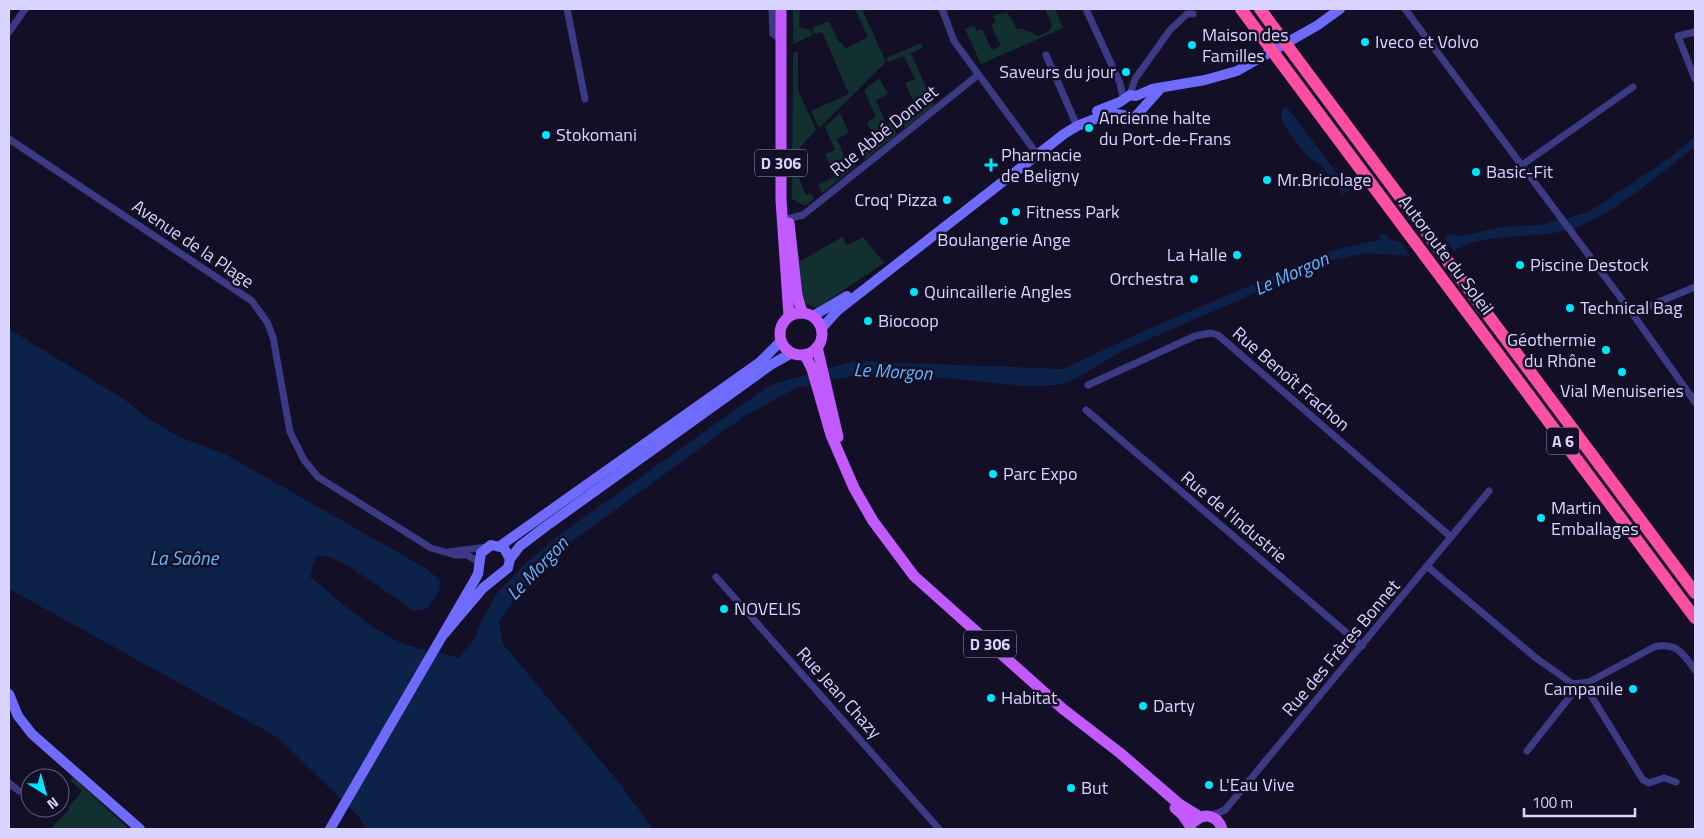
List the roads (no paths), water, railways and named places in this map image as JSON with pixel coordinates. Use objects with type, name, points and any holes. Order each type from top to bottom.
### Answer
[{"type":"highway","name":"Autoroute du Soleil","points":[[1241,9],[1695,618]]},
{"type":"highway","name":"Autoroute du Soleil","points":[[1260,9],[1695,594]]},
{"type":"main road","name":"D 306","points":[[780,9],[789,316]]},
{"type":"main road","name":"D 306","points":[[787,9],[785,219],[797,295],[808,314]]},
{"type":"main road","points":[[1077,126],[1082,118],[1127,98],[1161,88],[1228,74],[1307,31],[1340,9]]},
{"type":"main road","points":[[1142,107],[1161,88]]},
{"type":"main road","points":[[821,329],[838,310],[1037,154],[1077,126],[1110,113],[1135,117],[1140,113],[1142,107],[1141,100],[1127,98]]},
{"type":"main road","points":[[1123,114],[1120,109],[1127,98]]},
{"type":"main road","points":[[808,314],[821,329],[821,339],[817,347],[804,355],[792,353],[781,341],[780,327],[789,316],[808,314],[891,269]]},
{"type":"main road","points":[[330,829],[473,583],[481,553],[487,547],[500,546],[760,362],[781,341]]},
{"type":"main road","name":"D 306","points":[[817,347],[816,366],[841,461],[873,521],[914,576],[1094,734],[1120,753],[1179,804],[1213,822]]},
{"type":"main road","points":[[444,634],[483,588],[508,568],[510,558],[520,546],[772,364],[792,353]]},
{"type":"main road","name":"D 306","points":[[804,355],[816,366]]},
{"type":"main road","points":[[500,546],[507,551],[510,558]]},
{"type":"main road","points":[[479,564],[484,573],[497,576]]},
{"type":"main road","points":[[9,694],[17,713],[32,734],[140,829]]},
{"type":"main road","name":"D 306","points":[[1094,734],[1116,758],[1182,814],[1191,828]]},
{"type":"main road","points":[[119,811],[132,829]]},
{"type":"main road","points":[[1191,828],[1213,822]]},
{"type":"street","points":[[9,32],[25,9]]},
{"type":"street","points":[[567,9],[585,99]]},
{"type":"street","points":[[772,9],[772,34],[780,39]]},
{"type":"street","points":[[942,9],[954,41],[1037,154]]},
{"type":"street","points":[[1086,9],[1127,98]]},
{"type":"street","points":[[1405,9],[1632,313],[1695,402]]},
{"type":"street","points":[[1127,98],[1134,79],[1170,30],[1187,14],[1193,14]]},
{"type":"street","points":[[1695,32],[1678,36],[1695,79]]},
{"type":"street","points":[[1046,55],[1077,126]]},
{"type":"street","name":"Rue Abbé Donnet","points":[[785,219],[803,216],[978,74]]},
{"type":"street","points":[[1522,165],[1633,87]]},
{"type":"street","name":"Avenue de la Plage","points":[[9,139],[252,301],[267,322],[273,337],[290,432],[304,460],[318,478],[431,548],[467,555],[479,564]]},
{"type":"street","points":[[1632,313],[1695,287]]},
{"type":"street","name":"Rue Benoît Frachon","points":[[1088,385],[1195,336],[1211,332],[1218,335],[1451,537]]},
{"type":"street","name":"Rue de l'Industrie","points":[[1086,410],[1362,646]]},
{"type":"street","name":"Rue des Frères Bonnet","points":[[1213,822],[1428,567],[1489,491]]},
{"type":"street","name":"Avenue de la Plage","points":[[445,552],[487,547]]},
{"type":"street","points":[[1428,567],[1536,658],[1566,680],[1581,685],[1643,780],[1649,783],[1664,778],[1676,782]]},
{"type":"street","name":"Rue Jean Chazy","points":[[716,577],[939,829]]},
{"type":"street","points":[[1527,751],[1581,685],[1654,647],[1662,645],[1675,647],[1681,651],[1695,670]]},
{"type":"street","points":[[9,783],[19,791]]},
{"type":"street","points":[[1213,822],[1225,810]]},
{"type":"water","points":[[1286,106],[1350,190],[1343,195],[1322,166],[1306,155],[1281,121],[1282,108]]},
{"type":"water","points":[[1695,136],[1695,147],[1636,193],[1587,223],[1557,233],[1482,240],[1454,251],[1445,239],[1448,234],[1464,236],[1500,227],[1541,225],[1589,212],[1672,156]]},
{"type":"water","name":"La Saône","points":[[1386,234],[1389,239],[1401,242],[1410,256],[1364,253],[1330,261],[1126,349],[1071,381],[1056,385],[1026,386],[896,373],[851,376],[794,389],[743,417],[570,543],[549,561],[514,600],[499,623],[503,644],[620,784],[653,829],[365,829],[359,817],[277,737],[9,589],[9,329],[125,400],[147,418],[182,438],[225,454],[427,569],[441,581],[439,591],[427,609],[414,611],[352,569],[327,557],[317,556],[310,577],[379,631],[410,646],[427,650],[425,654],[435,659],[439,652],[458,658],[474,640],[482,619],[498,592],[523,566],[559,535],[770,385],[855,361],[1063,369],[1146,330],[1295,266],[1338,249],[1382,239],[1379,235]]},
{"type":"place","name":"Iveco et Volvo","points":[[1365,42]]},
{"type":"place","name":"Maison des Familles","points":[[1192,45]]},
{"type":"place","name":"Saveurs du jour","points":[[1126,72]]},
{"type":"place","name":"Ancienne halte du Port-de-Frans","points":[[1089,128]]},
{"type":"place","name":"Stokomani","points":[[546,135]]},
{"type":"place","name":"Pharmacie de Beligny","points":[[991,165]]},
{"type":"place","name":"Basic-Fit","points":[[1476,172]]},
{"type":"place","name":"Mr.Bricolage","points":[[1267,180]]},
{"type":"place","name":"Croq' Pizza","points":[[947,200]]},
{"type":"place","name":"Fitness Park","points":[[1016,212]]},
{"type":"place","name":"Boulangerie Ange","points":[[1004,221]]},
{"type":"place","name":"La Halle","points":[[1237,255]]},
{"type":"place","name":"Piscine Destock","points":[[1520,265]]},
{"type":"place","name":"Orchestra","points":[[1194,279]]},
{"type":"place","name":"Quincaillerie Angles","points":[[914,292]]},
{"type":"place","name":"Technical Bag","points":[[1570,308]]},
{"type":"place","name":"Biocoop","points":[[868,321]]},
{"type":"place","name":"Géothermie du Rhône","points":[[1606,350]]},
{"type":"place","name":"Vial Menuiseries","points":[[1622,372]]},
{"type":"place","name":"Parc Expo","points":[[993,474]]},
{"type":"place","name":"Martin Emballages","points":[[1541,518]]},
{"type":"place","name":"NOVELIS","points":[[724,609]]},
{"type":"place","name":"Campanile","points":[[1633,689]]},
{"type":"place","name":"Habitat","points":[[991,698]]},
{"type":"place","name":"Darty","points":[[1143,706]]},
{"type":"place","name":"L'Eau Vive","points":[[1209,785]]},
{"type":"place","name":"But","points":[[1071,788]]},
{"type":"water label","name":"Le Morgon","points":[[1291,273]]},
{"type":"water label","name":"Le Morgon","points":[[893,371]]},
{"type":"water label","name":"Le Morgon","points":[[537,568]]}]
